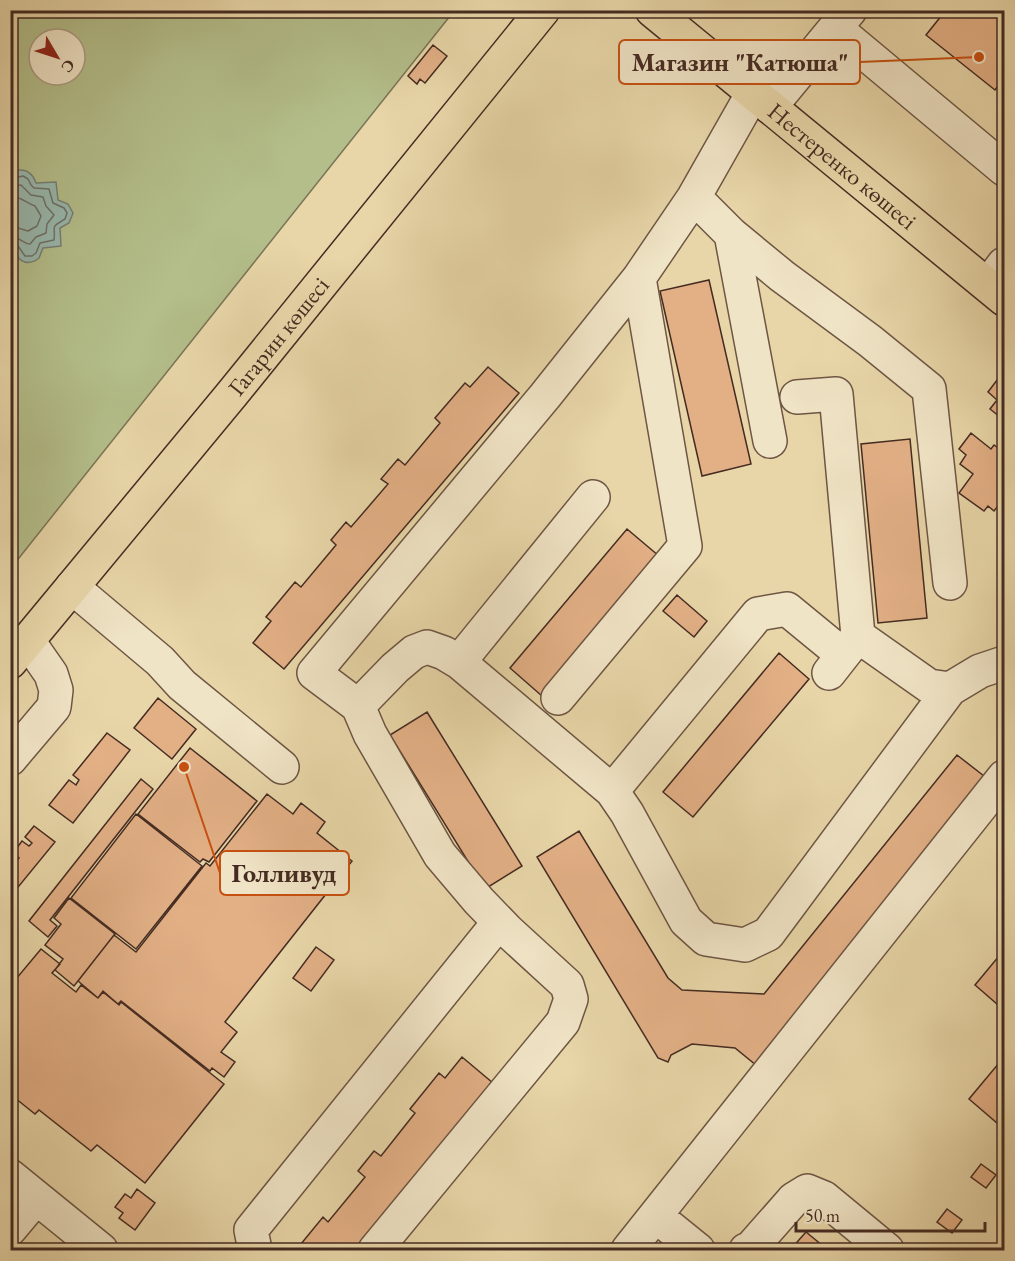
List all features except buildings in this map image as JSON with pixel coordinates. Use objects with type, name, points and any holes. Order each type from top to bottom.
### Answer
[{"type":"main road","name":"Гагарин көшесі","points":[[19,651],[543,10]]},
{"type":"main road","name":"Нестеренко көшесі","points":[[652,10],[761,100],[999,283]]},
{"type":"street","points":[[375,1251],[563,1022],[571,999],[567,985],[478,901],[440,855],[370,734],[358,706],[314,673],[545,396],[639,278],[761,100],[843,19],[1005,169]]},
{"type":"street","points":[[694,197],[731,234],[782,276],[870,341],[929,389],[950,583]]},
{"type":"street","points":[[731,234],[770,441]]},
{"type":"street","points":[[558,698],[685,546],[639,278]]},
{"type":"street","points":[[797,397],[836,394],[843,654]]},
{"type":"street","points":[[459,662],[593,497]]},
{"type":"street","points":[[72,587],[160,661],[182,685],[282,767]]},
{"type":"street","points":[[612,791],[758,614],[787,609],[843,654],[929,686],[950,689]]},
{"type":"street","points":[[358,706],[414,652],[427,647],[459,662],[612,791],[627,813],[686,921],[706,939],[745,945],[768,934],[950,689],[980,671],[1005,663]]},
{"type":"street","points":[[10,759],[54,707],[56,690],[51,674],[19,651]]},
{"type":"street","points":[[628,1251],[1005,777]]},
{"type":"street","points":[[255,1251],[251,1230],[499,922]]},
{"type":"street","points":[[10,1176],[101,1251]]},
{"type":"street","points":[[749,1250],[794,1199],[807,1191],[824,1198],[887,1251]]},
{"type":"street","points":[[10,1230],[36,1198]]},
{"type":"street","points":[[656,1216],[698,1251]]},
{"type":"green space","points":[[11,11],[454,11],[11,568]]},
{"type":"water","points":[[18,170],[30,173],[36,183],[56,182],[58,200],[68,204],[73,213],[69,223],[60,228],[61,246],[43,248],[39,258],[32,262],[22,261],[15,251],[11,251],[11,175]]},
{"type":"place","name":"Магазин \"Катюша\"","points":[[979,57]]},
{"type":"place","name":"Голливуд","points":[[184,767]]}]
